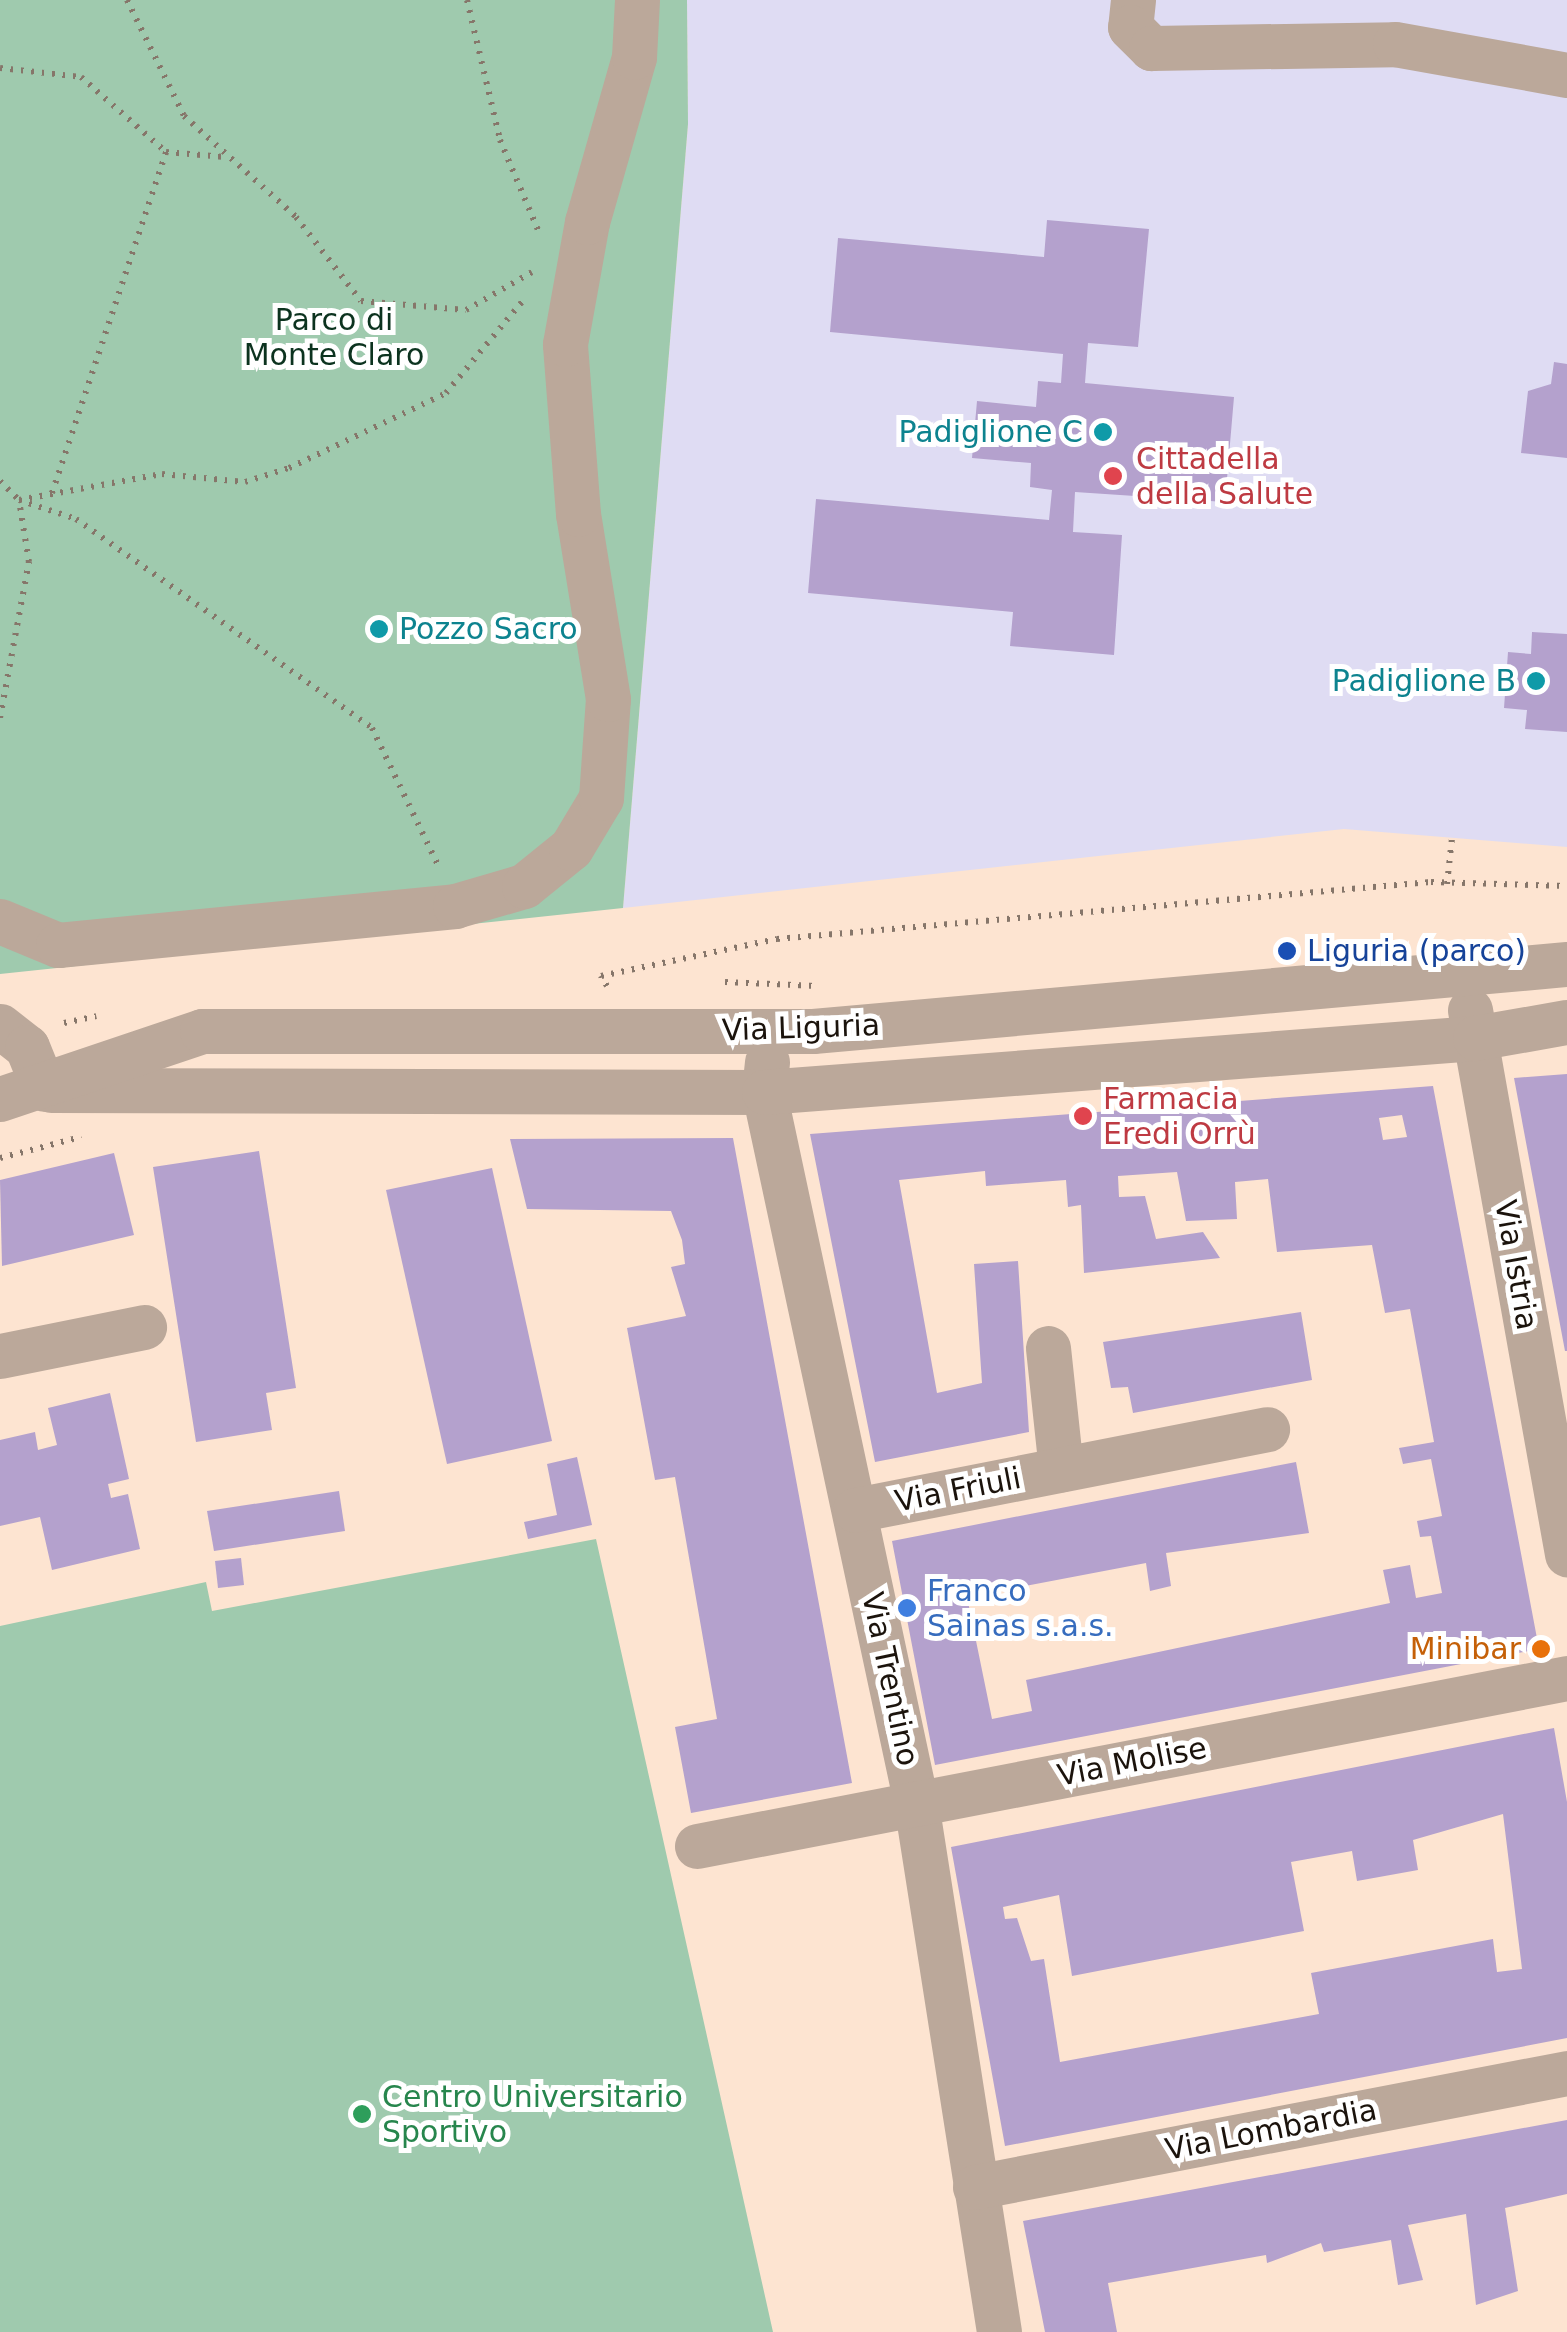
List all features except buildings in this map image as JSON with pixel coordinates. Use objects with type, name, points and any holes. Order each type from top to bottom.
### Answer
[{"type":"street","points":[[0,922],[58,946],[455,906],[524,886],[571,848],[601,798],[608,699],[578,514],[565,344],[565,258],[634,58],[638,0]]},
{"type":"street","points":[[1133,0],[1130,27],[1151,48],[1395,44],[1567,76]]},
{"type":"street","name":"Via Liguria","points":[[0,1100],[44,1090],[202,1032],[770,1031],[1462,976],[1567,964]]},
{"type":"street","name":"Via Istria","points":[[1462,976],[1567,1554]]},
{"type":"street","name":"Via Liguria","points":[[44,1090],[764,1092],[1475,1038],[1567,1022]]},
{"type":"street","points":[[0,1026],[28,1047],[44,1090]]},
{"type":"street","name":"Via Trentino","points":[[770,1031],[764,1092],[916,1803],[999,2332]]},
{"type":"street","points":[[0,1356],[144,1327]]},
{"type":"street","name":"Via Friuli","points":[[1048,1348],[1061,1469]]},
{"type":"street","name":"Via Friuli","points":[[855,1510],[1267,1429]]},
{"type":"street","name":"Via Molise","points":[[696,1846],[1567,1678]]},
{"type":"street","name":"Via Lombardia","points":[[975,2187],[1567,2074]]},
{"type":"path","points":[[127,0],[184,116],[296,217],[361,301],[466,310],[565,258]]},
{"type":"path","points":[[468,0],[500,140],[565,258]]},
{"type":"path","points":[[0,68],[81,77],[166,152],[226,157]]},
{"type":"path","points":[[52,494],[166,152]]},
{"type":"path","points":[[19,500],[162,474],[245,482],[363,434],[446,393],[504,334],[565,258]]},
{"type":"path","points":[[0,481],[19,500],[76,518],[372,728],[401,774],[455,906]]},
{"type":"path","points":[[0,718],[29,562],[19,500]]},
{"type":"path","points":[[1447,884],[1452,838]]},
{"type":"path","points":[[622,985],[602,986],[601,976],[776,939],[1447,884],[1567,886]]},
{"type":"path","points":[[719,982],[816,980],[815,997]]},
{"type":"shaded area","name":"Cittadella della Salute","points":[[687,0],[1567,0],[1567,847],[1344,829],[623,908],[688,124]]},
{"type":"green space","name":"Parco di Monte Claro","points":[[0,0],[687,0],[688,124],[623,908],[0,974]]},
{"type":"green space","name":"Centro Universitario Sportivo","points":[[596,1539],[773,2332],[0,2332],[0,1626],[206,1582],[212,1611]]},
{"type":"place","name":"Padiglione C","points":[[1103,432]]},
{"type":"place","name":"Cittadella della Salute","points":[[1113,476]]},
{"type":"place","name":"Pozzo Sacro","points":[[379,629]]},
{"type":"place","name":"Padiglione B","points":[[1536,681]]},
{"type":"place","name":"Liguria (parco)","points":[[1287,951]]},
{"type":"place","name":"Farmacia Eredi Orrù","points":[[1083,1116]]},
{"type":"place","name":"Franco Sainas s.a.s.","points":[[907,1608]]},
{"type":"place","name":"Minibar","points":[[1541,1649]]},
{"type":"place","name":"Centro Universitario Sportivo","points":[[362,2114]]}]
